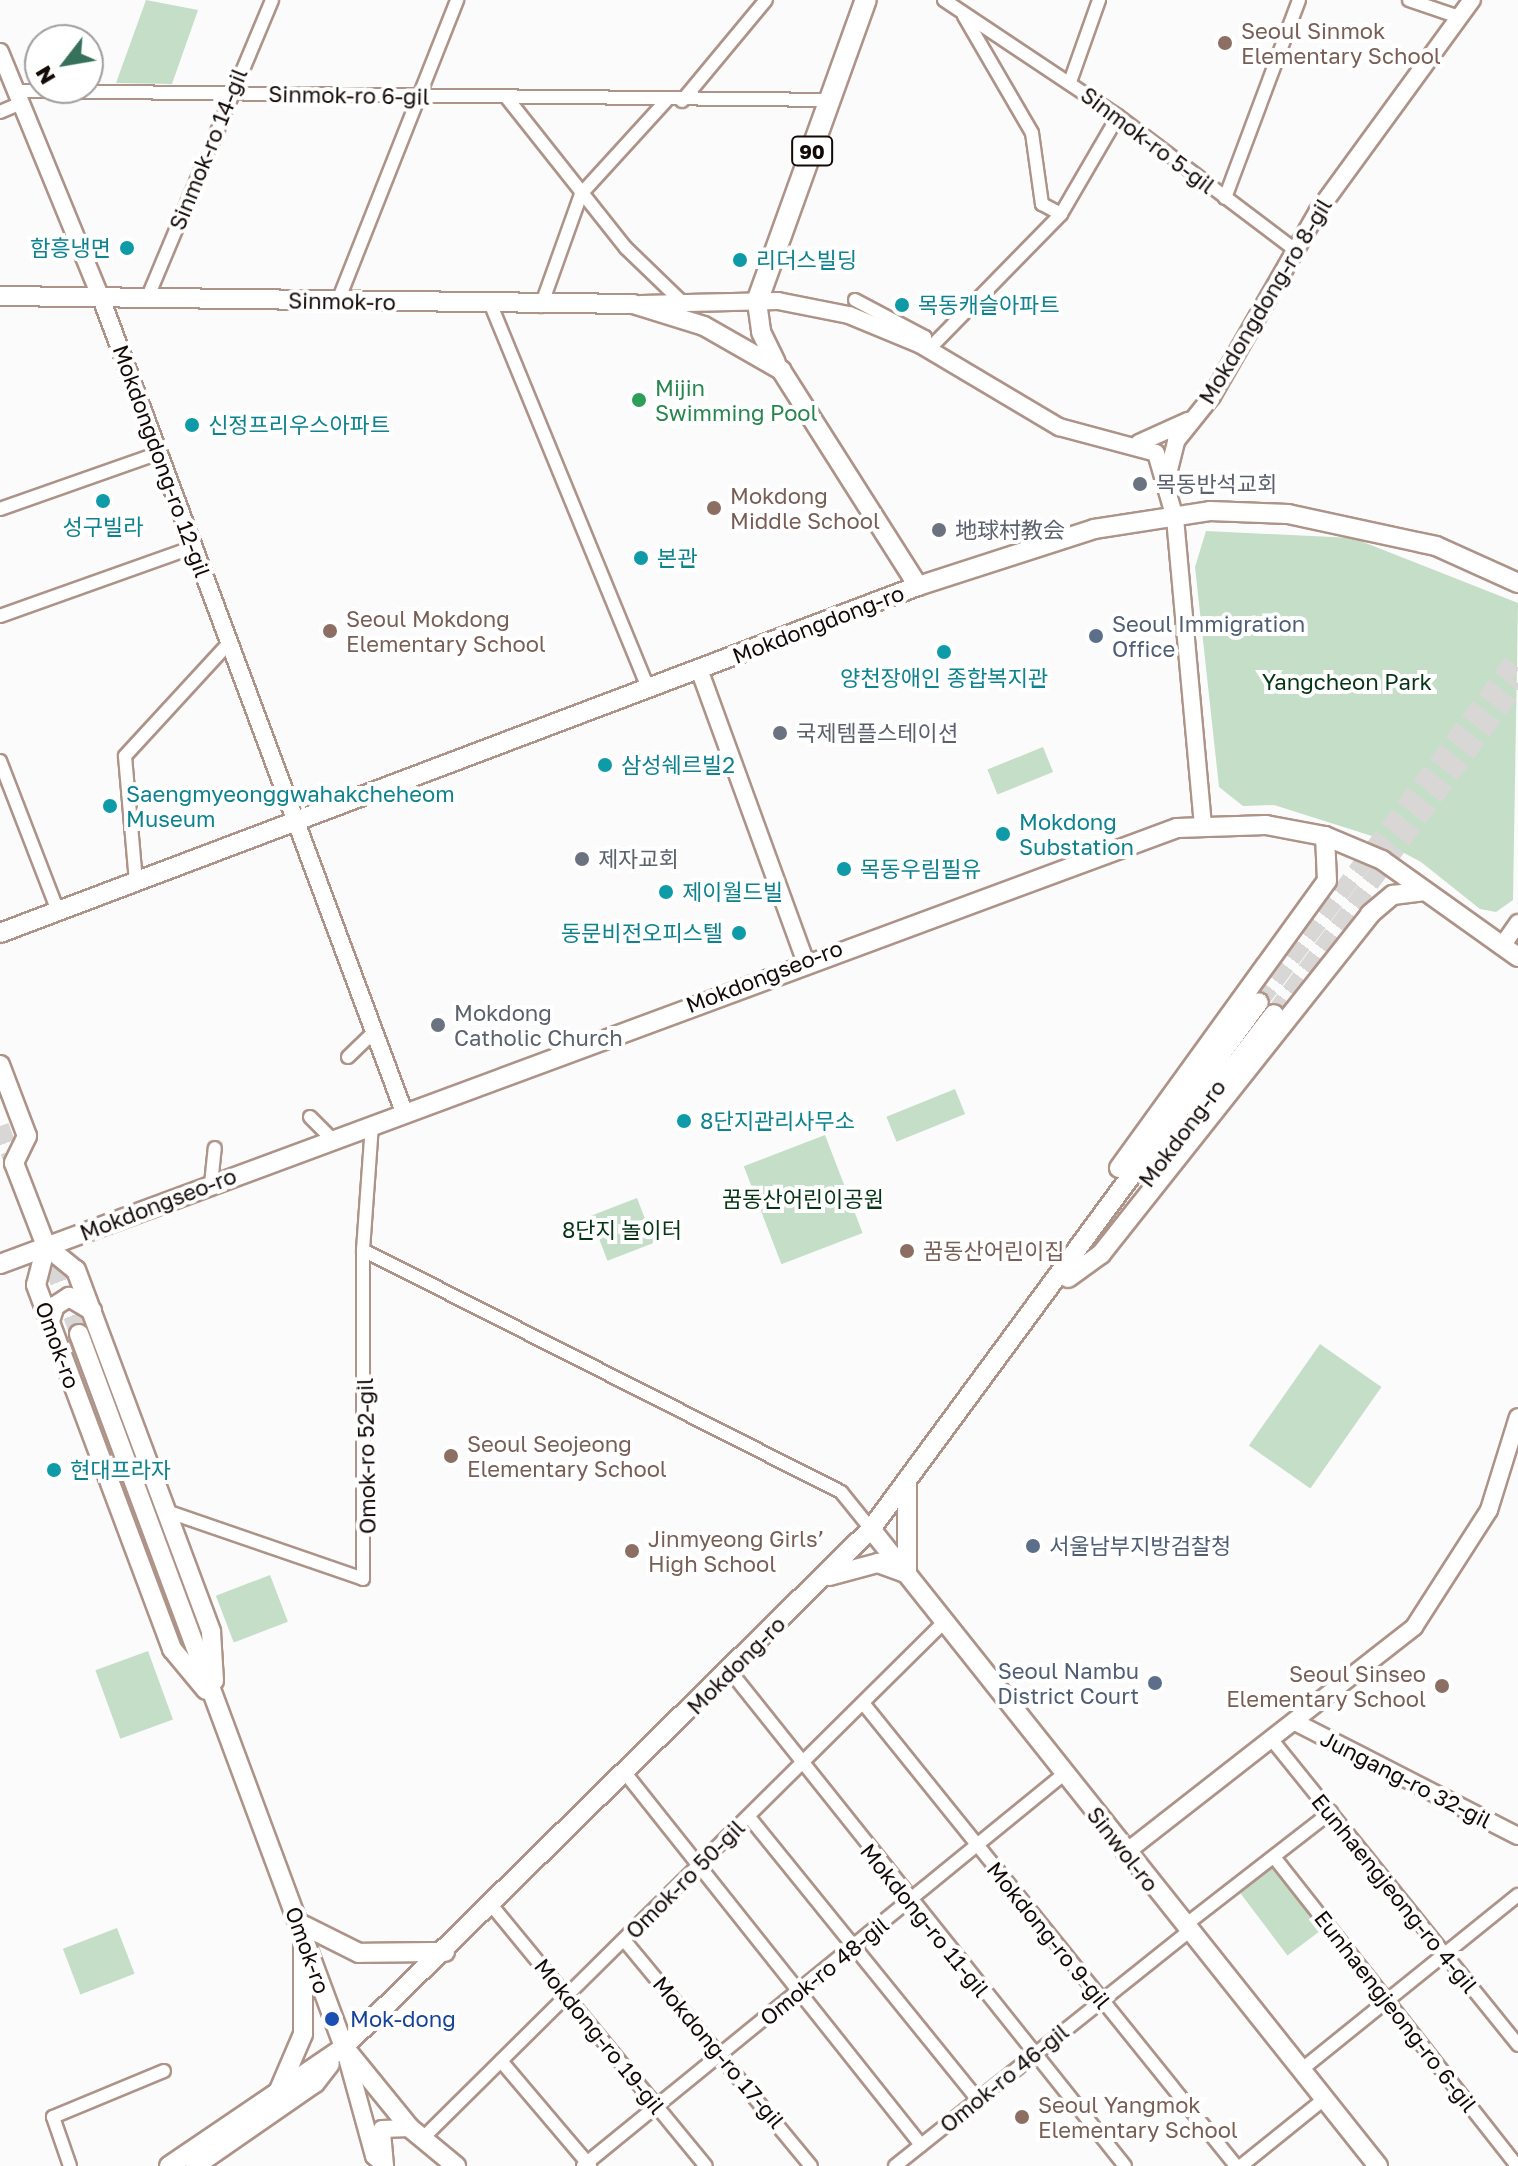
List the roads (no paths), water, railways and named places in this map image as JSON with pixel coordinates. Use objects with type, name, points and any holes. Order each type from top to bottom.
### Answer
[{"type":"main road","name":"90","points":[[757,302],[866,0]]},
{"type":"main road","name":"Sinmok-ro","points":[[0,296],[541,306],[633,304]]},
{"type":"main road","points":[[757,302],[761,332],[781,370],[918,586]]},
{"type":"main road","points":[[633,304],[741,341],[781,370]]},
{"type":"main road","name":"Mokdongdong-ro","points":[[0,933],[918,586],[1094,529],[1210,511],[1346,523],[1436,546],[1518,583]]},
{"type":"main road","name":"Mokdongseo-ro","points":[[0,1264],[1134,839],[1203,824],[1325,836],[1382,860],[1518,957]]},
{"type":"main road","points":[[1052,1289],[1076,1230],[1327,881],[1325,836]]},
{"type":"main road","points":[[1052,1289],[1101,1254],[1370,914],[1393,895],[1425,891]]},
{"type":"main road","name":"Mokdong-ro","points":[[169,2166],[344,2047],[493,1907],[871,1529],[1085,1245],[1088,1228],[1259,1002]]},
{"type":"main road","name":"Mokdong-ro","points":[[1085,1245],[1103,1239],[1274,1014]]},
{"type":"main road","name":"Omok-ro","points":[[0,1065],[27,1136],[7,1160],[46,1246],[76,1270],[92,1311],[211,1632],[215,1700]]},
{"type":"main road","name":"Omok-ro","points":[[46,1246],[36,1285],[172,1649],[215,1700]]},
{"type":"main road","points":[[50,1321],[69,1297],[92,1311]]},
{"type":"main road","name":"Omok-ro","points":[[79,1334],[344,2047],[417,2132],[456,2166]]},
{"type":"main road","points":[[822,1579],[878,1563],[907,1575],[902,1524],[908,1479]]},
{"type":"main road","name":"Sinwol-ro","points":[[871,1529],[1125,1853],[1378,2166]]},
{"type":"main road","points":[[277,2095],[303,2034],[300,1930],[359,1953],[445,1952]]},
{"type":"main road","name":"Mokdong-ro","points":[[195,2166],[315,2083],[344,2047]]},
{"type":"street","name":"Sinmok-ro 14-gil","points":[[147,299],[272,0]]},
{"type":"street","points":[[338,301],[408,114],[425,96],[457,0]]},
{"type":"street","points":[[682,101],[766,0]]},
{"type":"street","name":"Sinmok-ro 5-gil","points":[[944,0],[1118,116],[1294,249]]},
{"type":"street","name":"Sinmok-ro 5-gil","points":[[1070,82],[1099,0]]},
{"type":"street","name":"Sinmok-ro 5-gil","points":[[1225,198],[1299,0]]},
{"type":"street","points":[[1409,0],[1459,17]]},
{"type":"street","name":"Mokdongdong-ro 8-gil","points":[[1168,474],[1189,420],[1212,396],[1294,249],[1472,0]]},
{"type":"street","name":"Sinmok-ro 5-gil","points":[[963,12],[1032,133],[1042,204],[1061,214]]},
{"type":"street","name":"Mokdongdong-ro 12-gil","points":[[0,52],[101,298],[404,1112]]},
{"type":"street","name":"Sinmok-ro 6-gil","points":[[18,97],[231,93],[666,101],[830,100]]},
{"type":"street","points":[[0,112],[18,97]]},
{"type":"street","points":[[507,98],[581,194],[683,303]]},
{"type":"street","points":[[541,306],[581,194],[666,101]]},
{"type":"street","points":[[925,347],[1061,214],[1118,116]]},
{"type":"street","points":[[855,300],[874,305],[925,337],[925,347]]},
{"type":"street","name":"Sinmok-ro","points":[[633,304],[757,302],[849,315],[925,347],[1059,427],[1139,443]]},
{"type":"street","points":[[491,305],[648,688]]},
{"type":"street","points":[[1189,420],[1139,443],[1168,474],[1175,518],[1203,824]]},
{"type":"street","points":[[0,509],[159,453]]},
{"type":"street","points":[[0,616],[194,547]]},
{"type":"street","points":[[136,882],[125,756],[229,643]]},
{"type":"street","points":[[699,669],[805,961]]},
{"type":"street","points":[[0,761],[58,911]]},
{"type":"street","points":[[1502,946],[1518,923]]},
{"type":"street","points":[[348,1057],[374,1032]]},
{"type":"street","points":[[310,1117],[332,1139]]},
{"type":"street","name":"Omok-ro 52-gil","points":[[166,1511],[363,1579],[363,1250],[372,1124]]},
{"type":"street","points":[[211,1184],[215,1148]]},
{"type":"street","points":[[363,1250],[841,1492],[871,1529]]},
{"type":"street","points":[[1125,1853],[1295,1722],[1375,1665],[1437,1601],[1489,1510],[1518,1417]]},
{"type":"street","name":"Omok-ro 50-gil","points":[[417,2132],[501,2061],[945,1621]]},
{"type":"street","name":"Mokdong-ro 11-gil","points":[[730,1671],[800,1764],[1125,2166]]},
{"type":"street","name":"Mokdong-ro 9-gil","points":[[863,1703],[1238,2166]]},
{"type":"street","name":"Jungang-ro 32-gil","points":[[1295,1722],[1518,1836]]},
{"type":"street","name":"Eunhaengjeong-ro 4-gil","points":[[1272,1740],[1518,2045]]},
{"type":"street","points":[[626,1774],[921,2145]]},
{"type":"street","name":"Omok-ro 48-gil","points":[[587,2165],[1064,1774]]},
{"type":"street","name":"Omok-ro 46-gil","points":[[895,2166],[1331,1812]]},
{"type":"street","points":[[749,1817],[977,2099]]},
{"type":"street","name":"Eunhaengjeong-ro 6-gil","points":[[1274,1857],[1517,2166]]},
{"type":"street","points":[[1301,2070],[1518,1895]]},
{"type":"street","name":"Mokdong-ro 19-gil","points":[[493,1907],[706,2166]]},
{"type":"street","name":"Mokdong-ro 17-gil","points":[[624,1940],[724,2053],[811,2166]]},
{"type":"street","points":[[344,2047],[365,2131],[385,2166]]},
{"type":"street","points":[[501,2061],[587,2165]]},
{"type":"street","points":[[70,2166],[53,2117],[164,2071]]},
{"type":"street","points":[[1238,2166],[1324,2099]]},
{"type":"street","points":[[385,2166],[382,2129],[417,2132]]},
{"type":"tunnel","points":[[1259,1002],[1518,656]]},
{"type":"tunnel","points":[[1274,1014],[1518,683]]},
{"type":"tunnel","points":[[0,1126],[18,1175]]},
{"type":"tunnel","points":[[43,1240],[79,1334]]},
{"type":"place","name":"Seoul Sinmok Elementary School","points":[[1225,43]]},
{"type":"place","name":"함흥냉면","points":[[127,248]]},
{"type":"place","name":"리더스빌딩","points":[[740,260]]},
{"type":"place","name":"목동캐슬아파트","points":[[902,305]]},
{"type":"place","name":"Mijin Swimming Pool","points":[[639,400]]},
{"type":"place","name":"신정프리우스아파트","points":[[192,425]]},
{"type":"place","name":"목동반석교회","points":[[1140,484]]},
{"type":"place","name":"성구빌라","points":[[103,501]]},
{"type":"place","name":"Mokdong Middle School","points":[[714,508]]},
{"type":"place","name":"地球村教会","points":[[939,530]]},
{"type":"place","name":"본관","points":[[641,558]]},
{"type":"place","name":"Seoul Mokdong Elementary School","points":[[330,631]]},
{"type":"place","name":"Seoul Immigration Office","points":[[1096,636]]},
{"type":"place","name":"양천장애인 종합복지관","points":[[944,652]]},
{"type":"place","name":"국제템플스테이션","points":[[780,733]]},
{"type":"place","name":"삼성쉐르빌2","points":[[605,765]]},
{"type":"place","name":"Saengmyeonggwahakcheheom Museum","points":[[110,806]]},
{"type":"place","name":"Mokdong Substation","points":[[1003,834]]},
{"type":"place","name":"제자교회","points":[[582,859]]},
{"type":"place","name":"목동우림필유","points":[[844,869]]},
{"type":"place","name":"제이월드빌","points":[[666,892]]},
{"type":"place","name":"동문비전오피스텔","points":[[739,933]]},
{"type":"place","name":"Mokdong Catholic Church","points":[[438,1025]]},
{"type":"place","name":"8단지관리사무소","points":[[684,1121]]},
{"type":"place","name":"꿈동산어린이집","points":[[907,1251]]},
{"type":"place","name":"Seoul Seojeong Elementary School","points":[[451,1456]]},
{"type":"place","name":"현대프라자","points":[[54,1470]]},
{"type":"place","name":"서울남부지방검찰청","points":[[1033,1546]]},
{"type":"place","name":"Jinmyeong Girls’ High School","points":[[632,1551]]},
{"type":"place","name":"Seoul Nambu District Court","points":[[1155,1683]]},
{"type":"place","name":"Seoul Sinseo Elementary School","points":[[1442,1686]]},
{"type":"place","name":"Mok-dong","points":[[332,2019]]},
{"type":"place","name":"Seoul Yangmok Elementary School","points":[[1022,2117]]},
{"type":"park label","name":"Yangcheon Park","points":[[1347,682]]},
{"type":"park label","name":"꿈동산어린이공원","points":[[803,1199]]},
{"type":"park label","name":"8단지 놀이터","points":[[622,1230]]}]
